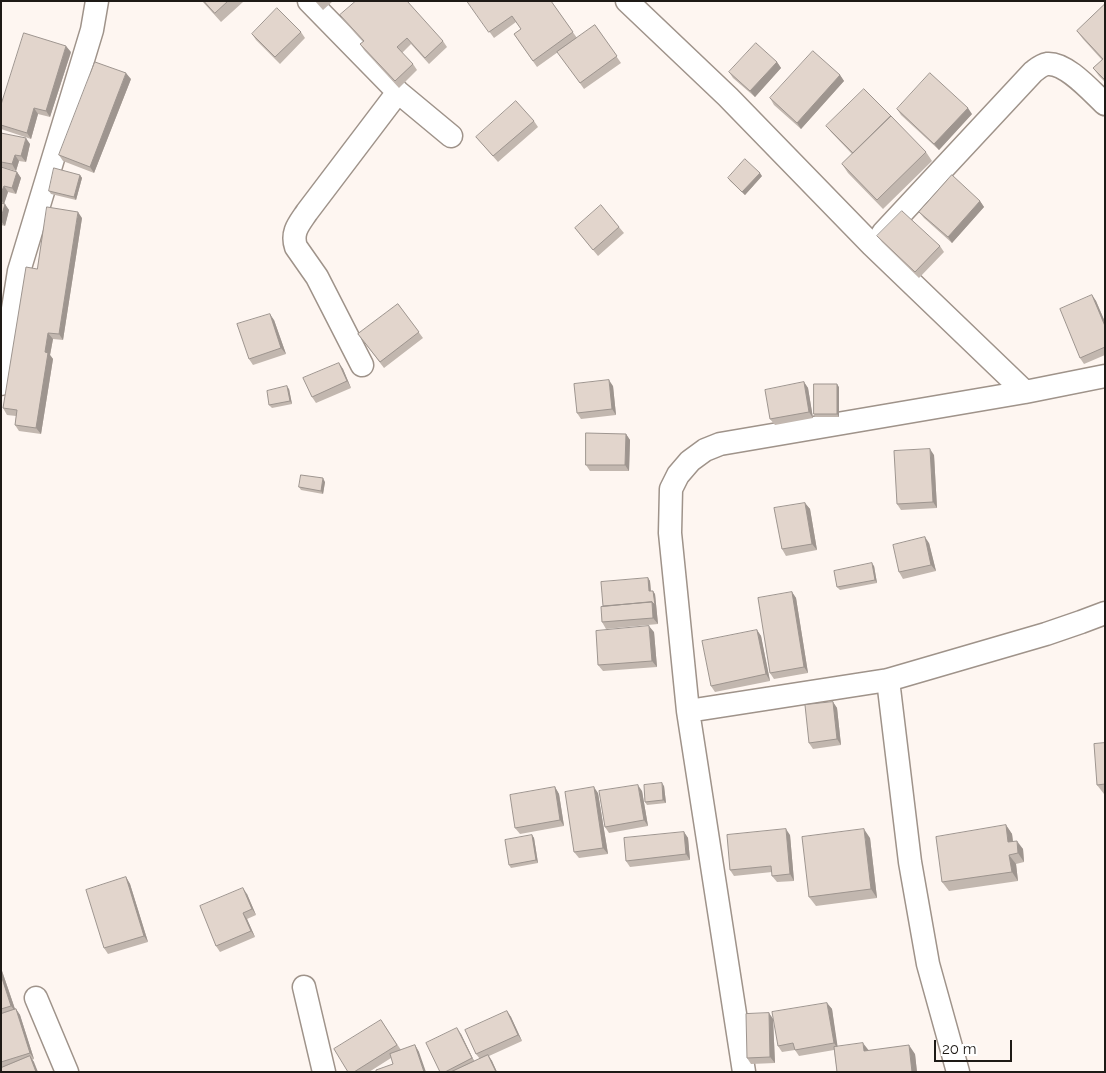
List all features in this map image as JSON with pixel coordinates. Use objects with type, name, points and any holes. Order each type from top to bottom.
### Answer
[{"type":"street","points":[[1,382],[10,269],[92,30],[97,1]]},
{"type":"street","points":[[309,1],[398,92],[450,136]]},
{"type":"street","points":[[627,1],[728,98],[872,245],[1025,392]]},
{"type":"street","points":[[872,245],[1033,72],[1044,64],[1054,64],[1063,67],[1105,104]]},
{"type":"street","points":[[362,365],[318,277],[296,247],[294,235],[307,212],[398,92]]},
{"type":"street","points":[[744,1072],[688,710],[670,533],[671,489],[678,475],[690,461],[705,450],[720,444],[1025,392],[1105,376]]},
{"type":"street","points":[[688,710],[888,680],[1046,634],[1105,613]]},
{"type":"street","points":[[888,680],[910,862],[928,964],[958,1072]]},
{"type":"street","points":[[304,987],[324,1072]]},
{"type":"street","points":[[36,998],[67,1072]]},
{"type":"building","points":[[204,1],[228,1],[215,13]]},
{"type":"building","points":[[356,1],[407,1],[443,41],[425,58],[407,38],[397,47],[413,64],[395,81],[360,44],[364,41],[340,15]]},
{"type":"building","points":[[467,1],[551,1],[573,32],[533,61],[514,34],[521,29],[512,16],[489,32]]},
{"type":"building","points":[[1105,4],[1105,80],[1093,68],[1103,59],[1077,31]]},
{"type":"building","points":[[277,8],[301,32],[275,57],[252,34]]},
{"type":"building","points":[[595,25],[617,56],[580,83],[557,52]]},
{"type":"building","points":[[24,33],[66,46],[46,111],[34,108],[27,133],[1,125],[1,105]]},
{"type":"building","points":[[756,43],[777,62],[750,91],[729,72]]},
{"type":"building","points":[[813,51],[840,75],[797,123],[770,98]]},
{"type":"building","points":[[95,62],[126,73],[90,167],[59,155]]},
{"type":"building","points":[[930,73],[968,108],[934,144],[897,109]]},
{"type":"building","points":[[864,89],[891,116],[853,153],[826,126]]},
{"type":"building","points":[[516,101],[534,121],[493,156],[476,137]]},
{"type":"building","points":[[891,116],[926,152],[877,200],[842,164]]},
{"type":"building","points":[[1,133],[26,138],[21,156],[15,155],[12,164],[1,162]]},
{"type":"building","points":[[745,159],[760,173],[742,192],[728,178]]},
{"type":"building","points":[[1,167],[17,172],[12,188],[4,186],[1,193]]},
{"type":"building","points":[[54,168],[80,175],[74,197],[49,191]]},
{"type":"building","points":[[952,175],[980,201],[948,237],[919,212]]},
{"type":"building","points":[[1,203],[5,204],[1,218]]},
{"type":"building","points":[[601,205],[619,227],[593,250],[575,228]]},
{"type":"building","points":[[47,207],[78,212],[59,334],[48,333],[45,352],[48,353],[36,428],[15,425],[17,410],[3,408],[26,267],[37,269]]},
{"type":"building","points":[[902,211],[940,246],[915,272],[877,236]]},
{"type":"building","points":[[1092,295],[1105,326],[1105,347],[1080,358],[1060,309]]},
{"type":"building","points":[[398,304],[419,332],[380,362],[358,334]]},
{"type":"building","points":[[270,314],[281,348],[249,359],[237,324]]},
{"type":"building","points":[[339,363],[347,381],[312,397],[303,378]]},
{"type":"building","points":[[609,380],[612,409],[577,413],[574,384]]},
{"type":"building","points":[[804,382],[809,412],[770,419],[765,390]]},
{"type":"building","points":[[814,384],[837,384],[837,414],[814,414]]},
{"type":"building","points":[[287,386],[290,401],[269,405],[267,391]]},
{"type":"building","points":[[586,433],[626,434],[625,465],[586,465]]},
{"type":"building","points":[[930,449],[933,502],[897,504],[894,451]]},
{"type":"building","points":[[301,475],[323,478],[321,491],[299,487]]},
{"type":"building","points":[[805,503],[812,544],[782,549],[774,508]]},
{"type":"building","points":[[925,537],[931,565],[899,572],[893,545]]},
{"type":"building","points":[[872,563],[875,580],[837,587],[834,571]]},
{"type":"building","points":[[648,578],[649,591],[653,591],[655,605],[652,602],[603,606],[601,582]]},
{"type":"building","points":[[792,592],[804,667],[770,673],[758,598]]},
{"type":"building","points":[[652,602],[653,618],[602,622],[601,607]]},
{"type":"building","points":[[649,626],[652,661],[598,665],[596,631]]},
{"type":"building","points":[[757,630],[766,674],[711,686],[702,641]]},
{"type":"building","points":[[833,702],[837,739],[809,743],[805,705]]},
{"type":"building","points":[[1105,743],[1105,784],[1097,785],[1094,744]]},
{"type":"building","points":[[662,783],[663,800],[645,802],[644,785]]},
{"type":"building","points":[[638,785],[644,820],[605,827],[599,791]]},
{"type":"building","points":[[555,787],[560,820],[515,828],[510,795]]},
{"type":"building","points":[[594,787],[603,848],[574,852],[565,792]]},
{"type":"building","points":[[1006,825],[1008,842],[1017,841],[1018,853],[1009,855],[1012,872],[942,882],[936,837]]},
{"type":"building","points":[[786,829],[790,874],[772,876],[771,866],[730,870],[727,835]]},
{"type":"building","points":[[864,829],[871,889],[809,897],[802,837]]},
{"type":"building","points":[[684,832],[686,854],[626,861],[624,838]]},
{"type":"building","points":[[532,835],[536,860],[509,865],[505,840]]},
{"type":"building","points":[[126,877],[144,936],[104,948],[86,890]]},
{"type":"building","points":[[243,888],[252,909],[243,913],[251,931],[216,946],[200,906]]},
{"type":"building","points":[[1,975],[11,1006],[1,1009]]},
{"type":"building","points":[[827,1003],[834,1043],[795,1050],[793,1043],[778,1046],[772,1012]]},
{"type":"building","points":[[16,1009],[30,1053],[1,1062],[1,1014]]},
{"type":"building","points":[[507,1011],[518,1035],[476,1054],[465,1030]]},
{"type":"building","points":[[769,1013],[770,1057],[747,1058],[746,1014]]},
{"type":"building","points":[[381,1020],[397,1045],[354,1072],[348,1072],[334,1049]]},
{"type":"building","points":[[457,1028],[472,1058],[445,1072],[440,1072],[426,1043]]},
{"type":"building","points":[[863,1043],[864,1051],[909,1045],[912,1072],[837,1072],[834,1047]]},
{"type":"building","points":[[415,1045],[424,1072],[376,1072],[376,1070],[393,1064],[390,1054]]},
{"type":"building","points":[[488,1055],[496,1072],[451,1072]]},
{"type":"building","points":[[30,1056],[36,1072],[1,1072],[1,1068]]}]
